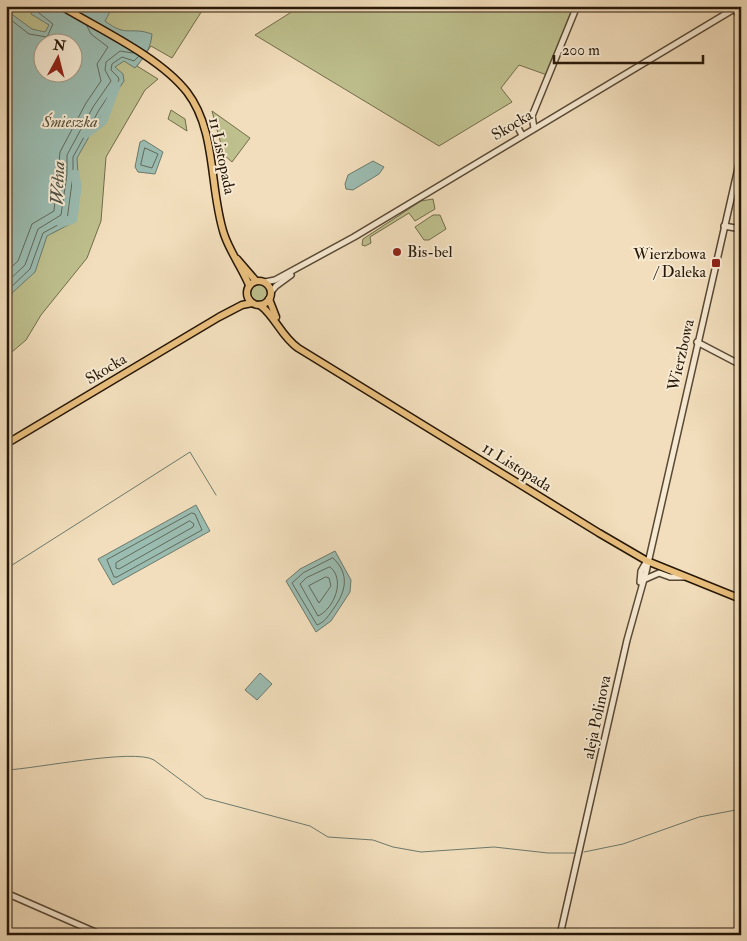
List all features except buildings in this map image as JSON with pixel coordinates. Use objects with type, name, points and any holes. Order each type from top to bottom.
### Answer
[{"type":"main road","name":"11 Listopada","points":[[61,6],[165,69],[187,92],[201,119],[224,234],[249,285]]},
{"type":"main road","name":"11 Listopada","points":[[236,258],[256,281]]},
{"type":"main road","points":[[256,281],[264,282],[270,296],[260,304],[252,303],[247,293],[249,285],[256,281]]},
{"type":"main road","name":"Skocka","points":[[219,317],[247,293]]},
{"type":"main road","name":"11 Listopada","points":[[270,296],[271,308],[288,340]]},
{"type":"main road","name":"Skocka","points":[[6,444],[219,317],[242,305],[252,303]]},
{"type":"main road","name":"11 Listopada","points":[[260,304],[288,340],[310,356],[647,562],[741,599]]},
{"type":"street","points":[[534,128],[532,116],[577,6]]},
{"type":"street","points":[[737,8],[741,18]]},
{"type":"street","name":"Skocka","points":[[264,282],[275,280],[299,268],[737,8]]},
{"type":"street","points":[[516,124],[522,135]]},
{"type":"street","name":"Wierzbowa","points":[[647,562],[741,154]]},
{"type":"street","points":[[724,226],[741,229]]},
{"type":"street","name":"Skocka","points":[[270,296],[276,286],[299,268]]},
{"type":"street","points":[[697,342],[741,365]]},
{"type":"street","name":"aleja Polinova","points":[[560,935],[641,583],[641,571],[647,562]]},
{"type":"street","points":[[641,583],[659,573],[670,577],[684,577]]},
{"type":"street","points":[[6,893],[102,935]]},
{"type":"green space","name":"Śmieszka","points":[[6,6],[205,6],[172,58],[151,46],[137,66],[158,79],[145,90],[106,157],[101,221],[87,258],[41,315],[26,340],[6,357],[6,320],[15,282],[6,144]]},
{"type":"green space","points":[[301,6],[575,6],[547,75],[519,65],[501,88],[512,102],[439,146],[255,35]]},
{"type":"green space","points":[[171,110],[185,119],[187,131],[168,119]]},
{"type":"green space","points":[[212,111],[250,138],[232,162],[224,155]]},
{"type":"green space","points":[[433,199],[435,209],[415,221],[409,213],[370,237],[371,243],[365,246],[362,245],[363,239],[421,201]]},
{"type":"green space","points":[[433,215],[440,215],[446,229],[429,240],[424,240],[415,227]]},
{"type":"green space","points":[[259,283],[265,286],[268,292],[265,298],[259,301],[253,298],[250,292],[253,286]]},
{"type":"water","points":[[35,6],[113,6],[105,21],[118,29],[152,34],[146,52],[135,68],[124,61],[115,67],[123,74],[124,81],[103,112],[77,158],[78,175],[72,223],[47,236],[35,272],[12,293],[6,316],[6,10],[32,29],[45,32],[49,25],[31,14]]},
{"type":"water","points":[[144,140],[163,152],[155,174],[138,172],[135,167],[140,142]]},
{"type":"water","points":[[373,161],[384,167],[379,174],[353,190],[346,189],[345,184],[348,175]]},
{"type":"water","points":[[196,505],[210,531],[113,585],[98,559]]},
{"type":"water","points":[[335,551],[351,580],[350,592],[331,621],[316,632],[286,581],[300,569]]},
{"type":"water","points":[[260,673],[272,684],[257,700],[245,690]]},
{"type":"waterway","name":"Wełna","points":[[86,134],[103,121],[116,86]]},
{"type":"waterway","name":"Wełna","points":[[61,223],[73,219],[77,187],[75,174]]},
{"type":"waterway","points":[[6,569],[190,452],[216,495]]},
{"type":"waterway","points":[[6,770],[83,760],[127,756],[143,757],[154,760],[205,798],[310,826],[328,837],[373,840],[393,847],[421,852],[494,847],[548,853],[576,853]]},
{"type":"waterway","points":[[584,852],[623,844],[699,817],[741,809]]},
{"type":"place","name":"Bis-bel","points":[[397,252]]},
{"type":"place","name":"Wierzbowa / Daleka","points":[[716,263]]}]
